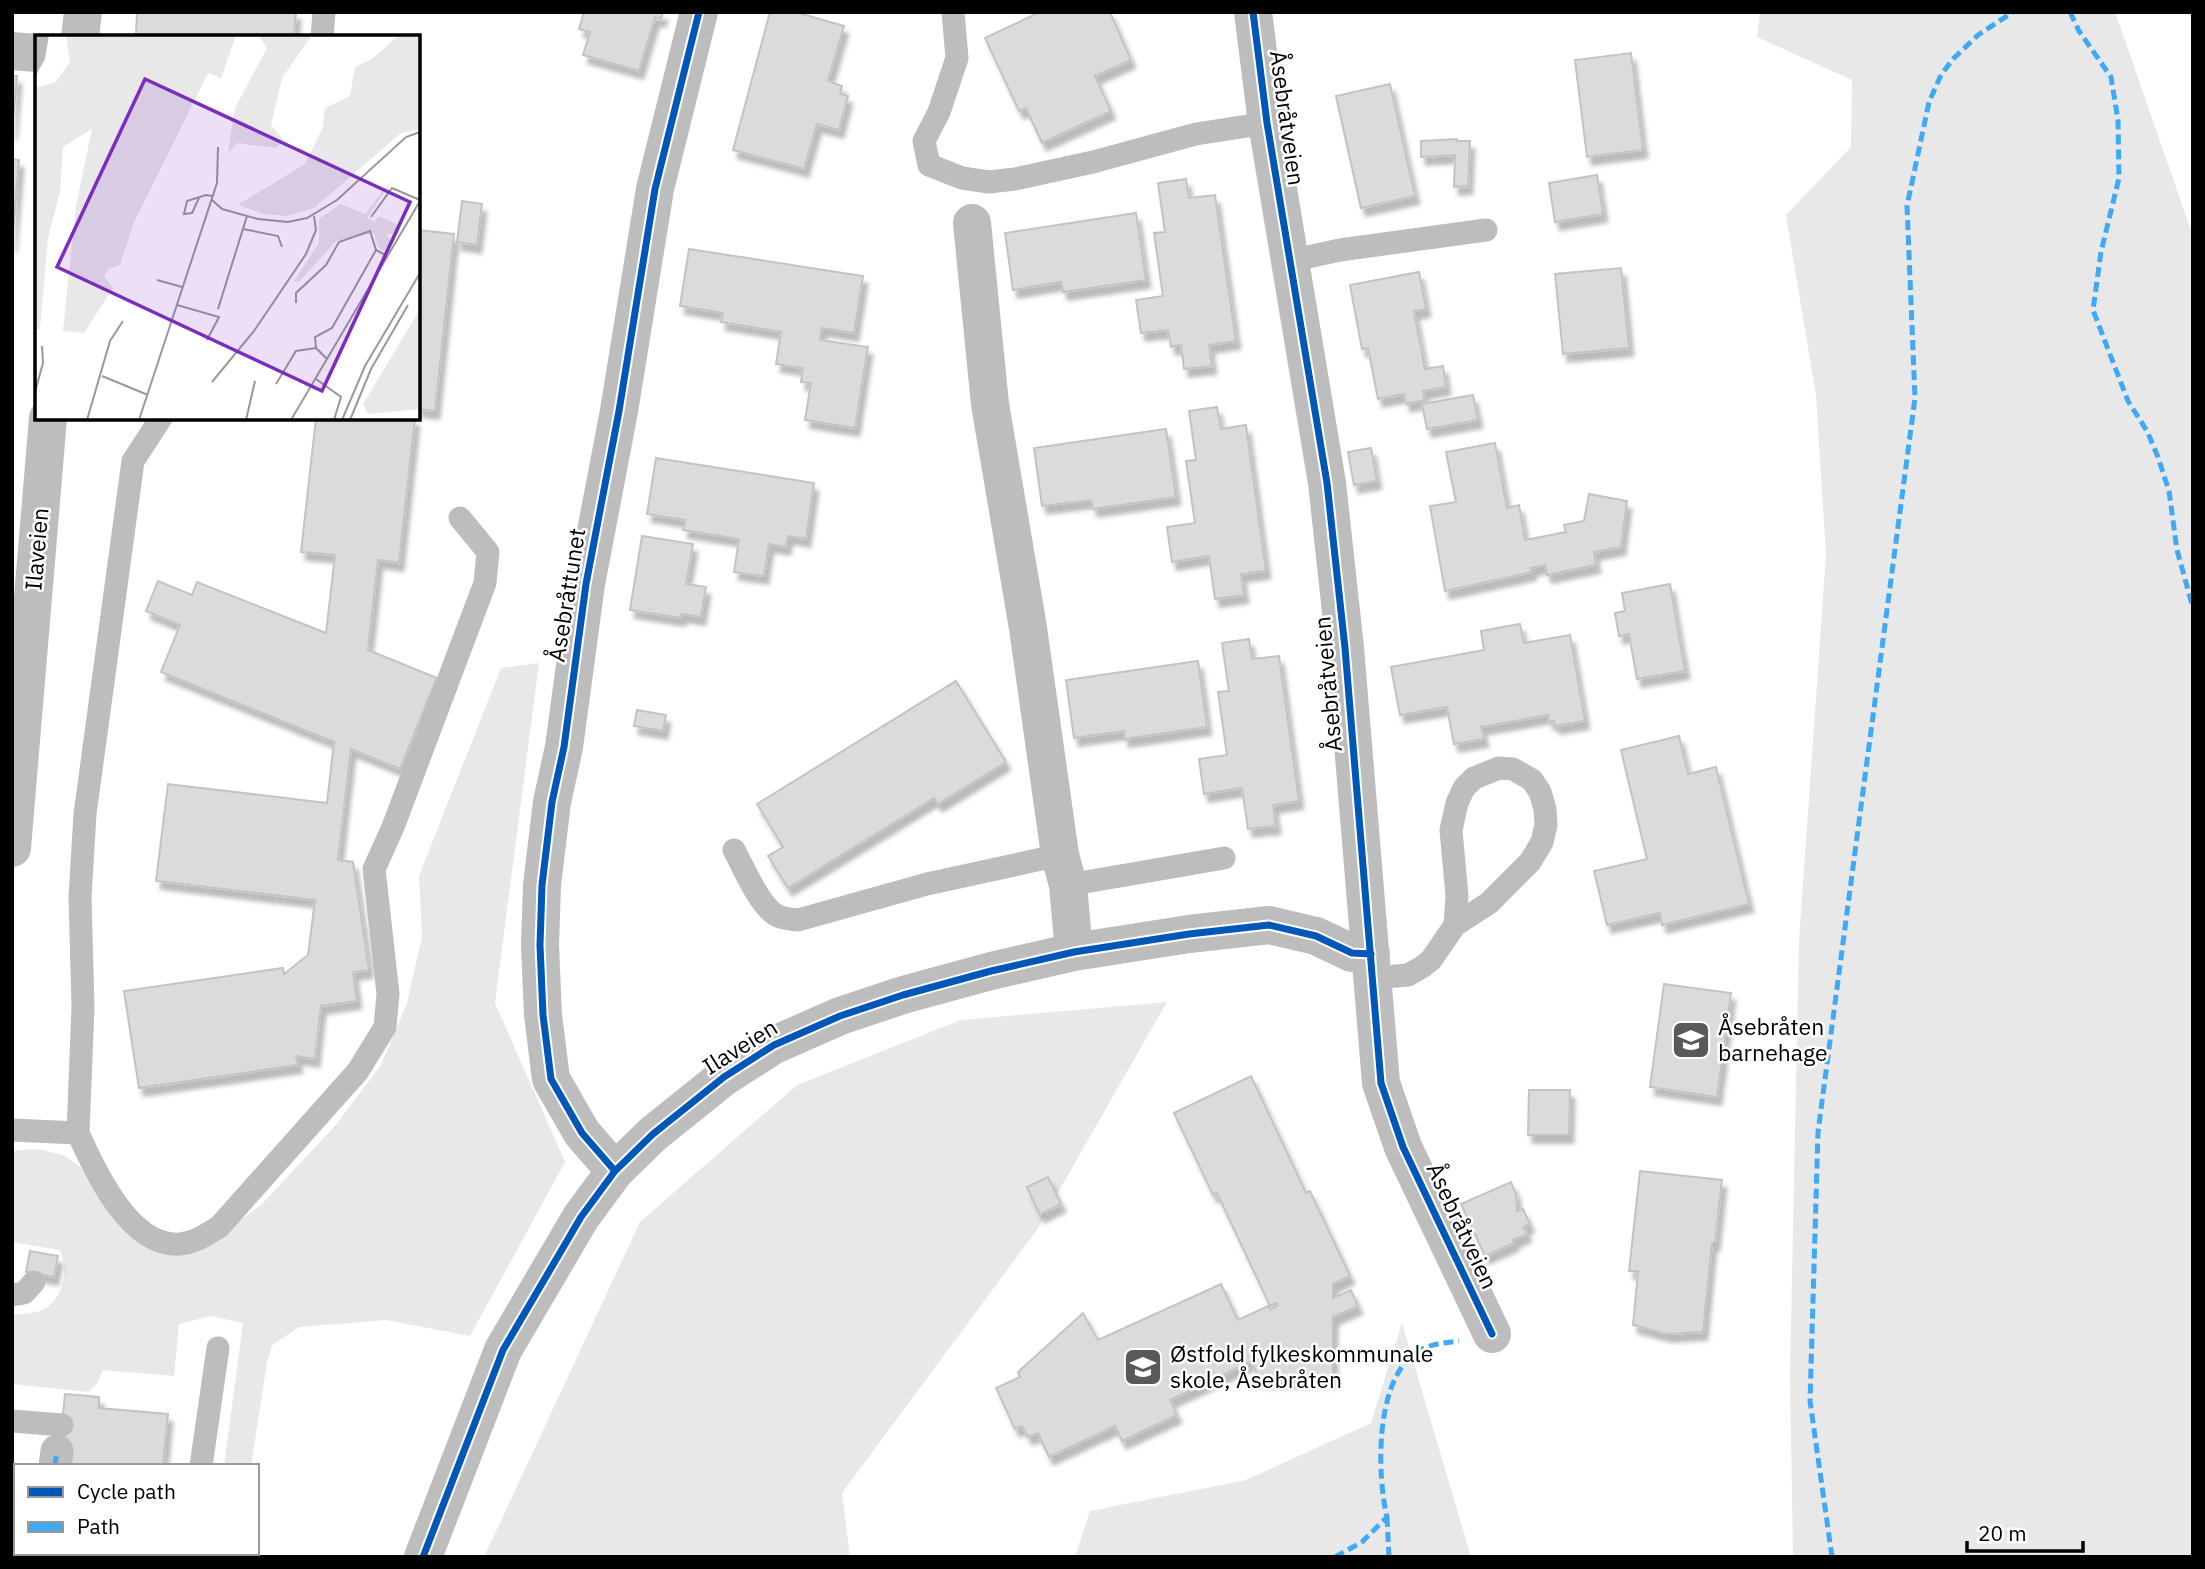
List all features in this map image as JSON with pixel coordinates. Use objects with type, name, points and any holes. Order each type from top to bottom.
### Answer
[{"type":"street","points":[[80,35],[83,12]]},
{"type":"street","name":"Åsebråttunet","points":[[615,1171],[582,1133],[551,1079],[543,1015],[540,946],[542,884],[586,584],[619,411],[655,189],[699,12]]},
{"type":"street","name":"Åsebråtveien","points":[[1252,12],[1266,123],[1327,483],[1345,648],[1381,1083],[1403,1147],[1492,1334]]},
{"type":"street","points":[[12,51],[35,53]]},
{"type":"street","points":[[972,223],[990,404],[1028,628],[1074,952]]},
{"type":"street","name":"Ilaveien","points":[[12,848],[48,420]]},
{"type":"street","name":"Ilaveien","points":[[423,1557],[503,1350],[582,1217],[615,1171],[685,1107],[724,1077],[774,1045],[840,1016],[903,995],[1074,952],[1189,934],[1269,925],[1316,936],[1372,966]]},
{"type":"lane","points":[[322,35],[324,12]]},
{"type":"lane","name":"Åsebråtveien","points":[[953,12],[957,58],[939,112],[924,141],[929,165],[943,172],[989,182],[1015,179],[1093,162],[1196,134],[1266,123]]},
{"type":"lane","points":[[1289,261],[1340,250],[1486,230]]},
{"type":"lane","points":[[160,420],[133,461],[85,814],[80,897],[82,1007],[78,1133],[94,1169],[129,1221],[146,1236],[178,1245],[198,1240],[219,1227],[358,1070],[384,1027],[388,994],[374,869],[393,827],[485,583],[488,552],[460,518]]},
{"type":"lane","points":[[1372,966],[1408,975],[1422,967],[1431,960],[1455,925],[1489,903],[1530,862],[1542,842],[1546,825],[1545,809],[1540,792],[1532,780],[1513,769],[1499,768],[1474,778],[1464,788],[1457,803],[1451,830],[1457,896],[1455,925]]},
{"type":"lane","points":[[734,850],[762,901],[773,914],[783,919],[798,920],[927,884],[1224,858]]},
{"type":"lane","points":[[12,1130],[78,1133]]},
{"type":"lane","points":[[12,1295],[24,1293],[34,1282]]},
{"type":"lane","points":[[201,1464],[218,1348]]},
{"type":"lane","points":[[12,1420],[58,1447]]},
{"type":"shaded area","points":[[1760,12],[2115,12],[2193,236],[2193,1557],[1793,1557],[1790,1375],[1799,941],[1826,555],[1816,395],[1786,215],[1851,147],[1852,80],[1757,37]]},
{"type":"shaded area","points":[[539,663],[495,1003],[565,1162],[470,1336],[386,1320],[299,1327],[272,1345],[251,1464],[224,1464],[243,1323],[211,1316],[179,1324],[174,1376],[103,1370],[98,1382],[89,1392],[12,1384],[12,1314],[34,1313],[52,1303],[61,1289],[64,1266],[60,1250],[12,1242],[12,1152],[40,1149],[65,1156],[82,1168],[108,1208],[197,1249],[260,1206],[334,1127],[381,1065],[407,1003],[422,936],[419,876],[501,668]]},
{"type":"shaded area","points":[[1167,1002],[1036,1231],[842,1493],[850,1557],[484,1557],[640,1222],[797,1085],[961,1020]]},
{"type":"shaded area","points":[[1402,1323],[1471,1557],[1075,1557],[1090,1511],[1246,1480],[1371,1423]]},
{"type":"building","points":[[137,12],[296,12],[294,35],[136,35]]},
{"type":"building","points":[[584,12],[663,12],[661,19],[655,17],[639,71],[583,55],[590,32],[579,29]]},
{"type":"building","points":[[770,12],[795,12],[844,26],[828,81],[842,86],[840,94],[848,96],[839,130],[817,124],[804,169],[733,150]]},
{"type":"building","points":[[1040,12],[1110,12],[1131,60],[1095,76],[1111,111],[1042,143],[1026,108],[1019,111],[985,38]]},
{"type":"building","points":[[1631,53],[1643,150],[1587,157],[1575,60]]},
{"type":"building","points":[[12,76],[17,76],[12,133]]},
{"type":"building","points":[[1390,84],[1415,196],[1361,208],[1336,96]]},
{"type":"building","points":[[1421,141],[1470,141],[1468,186],[1454,187],[1455,155],[1421,157]]},
{"type":"building","points":[[12,159],[19,160],[12,245]]},
{"type":"building","points":[[1597,175],[1603,214],[1555,222],[1549,183]]},
{"type":"building","points":[[1186,179],[1189,198],[1215,195],[1236,341],[1209,345],[1212,366],[1184,369],[1181,345],[1171,347],[1168,330],[1141,333],[1136,300],[1163,296],[1154,233],[1165,232],[1158,183]]},
{"type":"building","points":[[462,201],[482,204],[477,245],[457,242]]},
{"type":"building","points":[[1136,213],[1146,280],[1063,292],[1061,282],[1013,290],[1005,233]]},
{"type":"building","points":[[420,230],[454,234],[435,411],[420,409]]},
{"type":"building","points":[[689,249],[863,276],[854,333],[822,328],[820,340],[868,347],[855,428],[805,420],[811,383],[801,382],[803,368],[776,364],[781,332],[721,322],[723,313],[680,306]]},
{"type":"building","points":[[1621,268],[1629,348],[1563,354],[1555,274]]},
{"type":"building","points":[[1419,272],[1426,309],[1414,311],[1425,369],[1443,366],[1446,387],[1423,391],[1425,400],[1406,404],[1404,394],[1378,399],[1368,348],[1362,349],[1350,285]]},
{"type":"building","points":[[1473,395],[1478,420],[1427,429],[1422,404]]},
{"type":"building","points":[[1217,407],[1221,429],[1246,425],[1266,571],[1241,574],[1244,595],[1215,599],[1209,556],[1172,562],[1167,527],[1195,523],[1186,461],[1196,460],[1189,411]]},
{"type":"building","points":[[316,420],[415,420],[399,563],[378,560],[368,650],[437,678],[400,769],[351,749],[338,860],[353,862],[369,970],[353,972],[357,1001],[321,1006],[315,1059],[296,1056],[298,1065],[139,1088],[124,991],[283,968],[284,974],[308,955],[315,900],[156,881],[168,784],[327,803],[334,742],[161,672],[180,625],[146,611],[158,581],[192,595],[197,582],[326,633],[335,555],[301,552]]},
{"type":"building","points":[[1166,429],[1176,497],[1093,509],[1091,500],[1042,506],[1034,448]]},
{"type":"building","points":[[1495,443],[1507,508],[1519,505],[1525,540],[1566,532],[1564,525],[1584,521],[1589,494],[1627,501],[1621,547],[1594,552],[1596,565],[1547,575],[1545,565],[1531,568],[1532,572],[1445,591],[1430,506],[1456,502],[1446,452]]},
{"type":"building","points":[[1371,448],[1377,481],[1354,485],[1348,452]]},
{"type":"building","points":[[656,458],[814,483],[806,539],[788,536],[786,547],[769,544],[764,576],[734,572],[739,539],[683,530],[685,520],[647,514]]},
{"type":"building","points":[[642,536],[693,544],[686,584],[706,587],[701,617],[682,614],[681,618],[630,610]]},
{"type":"building","points":[[1670,584],[1685,671],[1637,679],[1629,634],[1619,636],[1615,613],[1625,611],[1622,593]]},
{"type":"building","points":[[1520,624],[1524,643],[1570,635],[1585,721],[1555,726],[1554,721],[1549,722],[1548,715],[1481,727],[1484,739],[1454,744],[1447,707],[1400,715],[1391,667],[1484,650],[1481,631]]},
{"type":"building","points":[[1249,639],[1252,659],[1279,656],[1299,801],[1273,805],[1276,826],[1248,829],[1242,788],[1204,794],[1199,759],[1227,755],[1218,692],[1229,691],[1222,643]]},
{"type":"building","points":[[1198,661],[1207,727],[1124,739],[1124,731],[1074,738],[1066,680]]},
{"type":"building","points":[[956,681],[1006,762],[938,804],[934,798],[788,888],[768,856],[783,847],[757,804]]},
{"type":"building","points":[[637,710],[666,715],[663,731],[634,726]]},
{"type":"building","points":[[1679,736],[1688,774],[1716,767],[1749,904],[1662,925],[1660,913],[1607,925],[1594,871],[1647,859],[1621,750]]},
{"type":"building","points":[[1664,984],[1731,993],[1717,1097],[1650,1087]]},
{"type":"building","points":[[1251,1076],[1306,1193],[1310,1191],[1350,1276],[1333,1284],[1333,1298],[1351,1290],[1358,1306],[1333,1317],[1333,1380],[1259,1380],[1252,1361],[1170,1400],[1177,1415],[1122,1441],[1115,1426],[1049,1457],[1038,1433],[1028,1437],[1022,1426],[1015,1429],[996,1388],[1020,1377],[1018,1372],[1083,1313],[1098,1340],[1221,1284],[1238,1320],[1268,1306],[1270,1309],[1277,1306],[1276,1303],[1270,1306],[1217,1193],[1213,1195],[1174,1113]]},
{"type":"building","points":[[1529,1090],[1570,1090],[1569,1135],[1528,1135]]},
{"type":"building","points":[[1640,1171],[1722,1180],[1715,1243],[1712,1243],[1703,1332],[1667,1334],[1633,1325],[1638,1271],[1629,1271]]},
{"type":"building","points":[[1048,1177],[1061,1204],[1040,1215],[1027,1187]]},
{"type":"building","points":[[1511,1182],[1516,1194],[1517,1211],[1523,1209],[1530,1224],[1524,1227],[1527,1234],[1485,1256],[1461,1204]]},
{"type":"building","points":[[30,1251],[58,1256],[54,1277],[26,1272]]},
{"type":"building","points":[[65,1394],[99,1397],[99,1408],[168,1414],[163,1464],[58,1464]]},
{"type":"building","points":[[49,1555],[120,1555],[119,1557]]},
{"type":"marked path","points":[[1832,1557],[1810,1401],[1818,1132],[1915,398],[1907,206],[1929,102],[1941,75],[1978,35],[2013,12]]},
{"type":"marked path","points":[[2070,12],[2079,31],[2111,77],[2118,120],[2119,178],[2101,252],[2093,310],[2128,401],[2147,431],[2158,457],[2169,491],[2177,550],[2193,608]]},
{"type":"marked path","points":[[1335,1557],[1362,1542],[1387,1517],[1382,1478],[1382,1432],[1385,1408],[1401,1369],[1423,1348],[1459,1341]]},
{"type":"marked path","points":[[55,1464],[57,1451]]},
{"type":"marked path","points":[[1387,1517],[1389,1557]]},
{"type":"cycle path","points":[[615,1171],[582,1133],[551,1079],[543,1015],[540,945],[542,885],[552,802],[564,747],[586,584],[619,411],[655,189],[699,12]]},
{"type":"cycle path","points":[[1253,12],[1267,123],[1327,483],[1345,648],[1381,1083],[1403,1147],[1492,1334]]},
{"type":"cycle path","points":[[423,1557],[503,1350],[581,1217],[615,1171],[653,1134],[724,1077],[774,1045],[840,1016],[903,995],[991,971],[1074,952],[1189,934],[1269,925],[1316,936],[1352,953],[1371,954]]},
{"type":"place","name":"Åsebråten barnehage","points":[[1691,1040]]},
{"type":"place","name":"Østfold fylkeskommunale skole, Åsebråten","points":[[1143,1367]]}]
